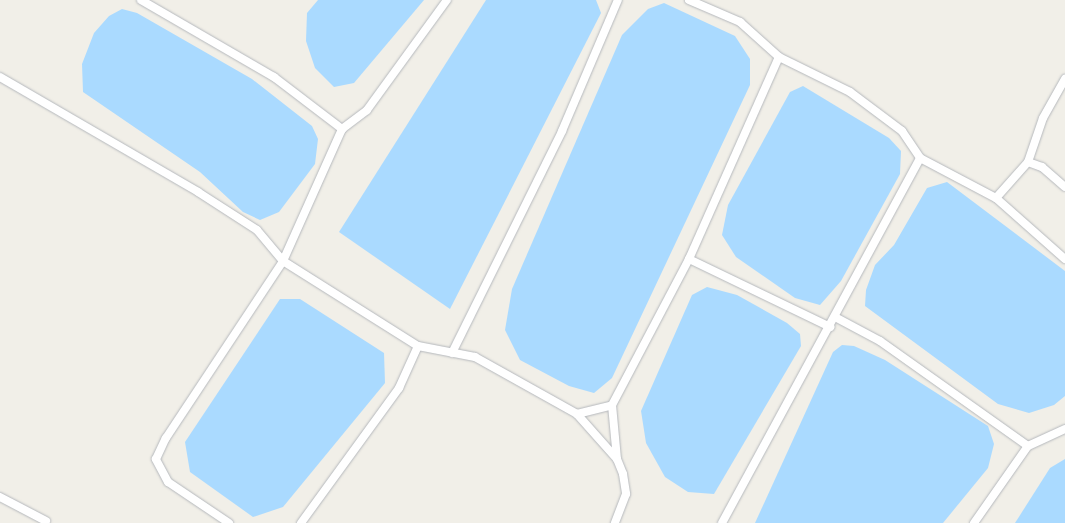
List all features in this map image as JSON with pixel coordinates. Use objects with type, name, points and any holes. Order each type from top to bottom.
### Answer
[{"type":"lane","points":[[141,0],[274,77],[342,129]]},
{"type":"lane","points":[[229,523],[168,482],[156,460],[166,438],[283,260],[342,129],[368,110],[447,0]]},
{"type":"lane","points":[[452,353],[562,131],[618,0]]},
{"type":"lane","points":[[688,0],[740,22],[779,57],[850,92],[902,131],[920,158],[996,198],[1065,259]]},
{"type":"lane","points":[[615,523],[626,494],[617,459],[612,405],[689,259],[779,57]]},
{"type":"lane","points":[[0,77],[198,192],[257,230],[283,260],[418,346],[474,357],[577,414],[617,459]]},
{"type":"lane","points":[[996,198],[1028,162],[1043,118],[1065,78]]},
{"type":"lane","points":[[722,523],[920,158]]},
{"type":"lane","points":[[1028,162],[1042,167],[1065,187]]},
{"type":"lane","points":[[689,259],[830,327]]},
{"type":"lane","points":[[835,316],[880,341],[1028,446]]},
{"type":"lane","points":[[300,523],[400,388],[418,346]]},
{"type":"lane","points":[[577,414],[612,405]]},
{"type":"lane","points":[[974,523],[1028,446],[1065,429]]},
{"type":"lane","points":[[0,497],[46,521]]},
{"type":"water","points":[[318,0],[424,0],[354,83],[334,87],[315,68],[306,41],[307,13]]},
{"type":"water","points":[[486,0],[596,0],[601,13],[450,309],[339,232]]},
{"type":"water","points":[[664,3],[735,36],[750,59],[750,85],[612,378],[594,393],[569,386],[520,360],[505,330],[512,289],[622,35],[648,9]]},
{"type":"water","points":[[122,9],[137,13],[252,79],[312,126],[318,139],[315,164],[279,212],[260,220],[243,212],[200,172],[83,92],[82,64],[94,33],[109,16]]},
{"type":"water","points":[[803,86],[889,138],[901,151],[900,174],[841,281],[820,305],[795,298],[736,257],[722,235],[728,205],[790,92]]},
{"type":"water","points":[[947,182],[1065,271],[1065,396],[1054,405],[1029,413],[998,404],[865,306],[866,290],[875,265],[894,245],[927,188]]},
{"type":"water","points":[[707,287],[737,295],[787,323],[800,334],[801,346],[714,494],[688,492],[665,477],[646,443],[641,411],[692,295]]},
{"type":"water","points":[[280,299],[300,299],[384,353],[385,383],[283,507],[253,517],[190,472],[185,442]]},
{"type":"water","points":[[842,345],[854,346],[885,360],[988,426],[994,444],[988,468],[943,523],[755,523],[833,352]]},
{"type":"water","points":[[1065,459],[1065,523],[1015,523],[1050,468]]}]
